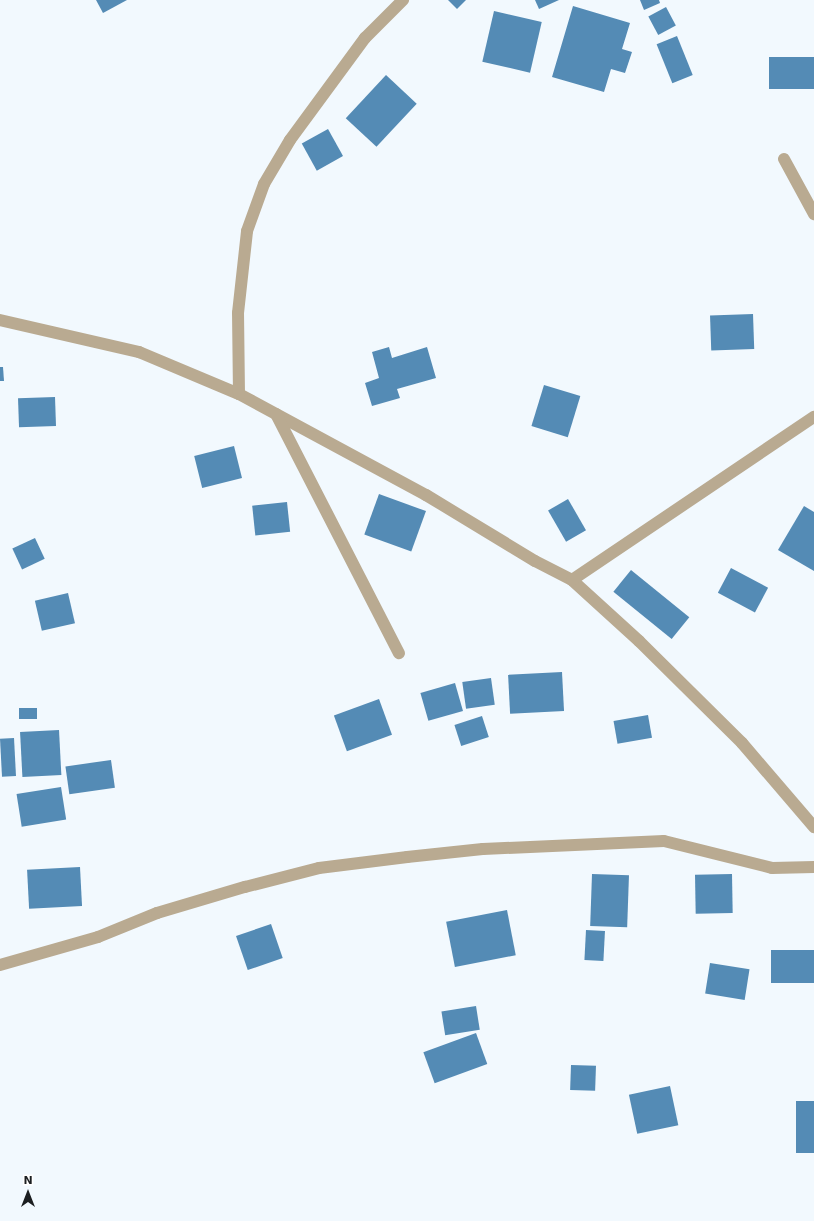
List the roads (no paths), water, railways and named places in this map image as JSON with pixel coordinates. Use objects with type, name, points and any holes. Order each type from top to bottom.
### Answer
[{"type":"street","points":[[238,394],[238,313],[248,231],[264,184],[290,140],[365,38],[403,0]]},
{"type":"street","points":[[784,159],[814,214]]},
{"type":"street","points":[[0,320],[139,352],[238,394],[426,494],[535,561],[572,580],[639,641],[742,743],[814,827]]},
{"type":"street","points":[[276,414],[399,652]]},
{"type":"street","points":[[572,580],[814,416]]},
{"type":"street","points":[[0,965],[98,937],[157,913],[245,887],[319,868],[407,857],[483,849],[664,841],[772,868],[814,867]]}]
